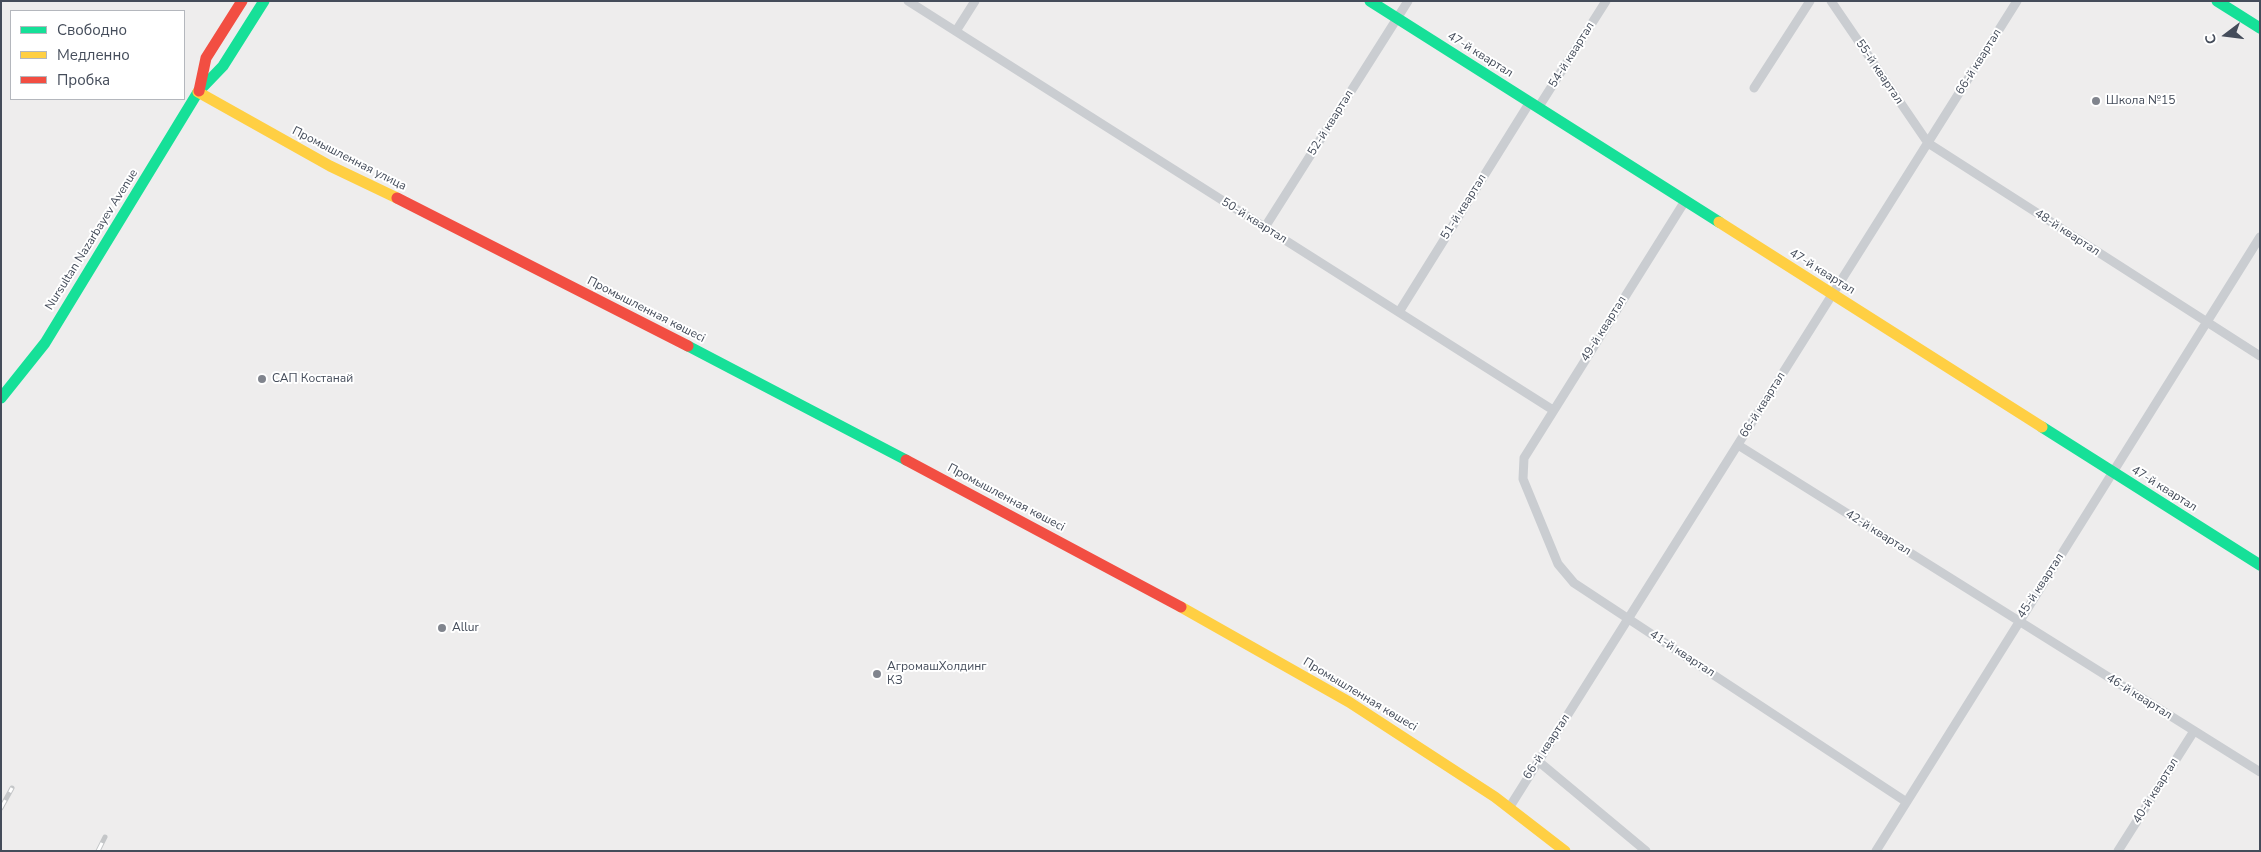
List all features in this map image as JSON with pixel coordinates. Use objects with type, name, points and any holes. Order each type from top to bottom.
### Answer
[{"type":"street","name":"Nursultan Nazarbayev Avenue","points":[[198,92],[206,58],[242,1]]},
{"type":"street","name":"Nursultan Nazarbayev Avenue","points":[[1,398],[50,334],[198,92],[223,66],[264,1]]},
{"type":"street","name":"50-й квартал","points":[[908,1],[1553,410]]},
{"type":"street","points":[[956,31],[975,1]]},
{"type":"street","name":"47-й квартал","points":[[1370,1],[2260,566]]},
{"type":"street","name":"52-й квартал","points":[[1265,227],[1408,1]]},
{"type":"street","name":"54-й квартал","points":[[1534,105],[1606,1]]},
{"type":"street","points":[[1754,88],[1810,1]]},
{"type":"street","name":"55-й квартал","points":[[1831,1],[1928,143]]},
{"type":"street","name":"66-й квартал","points":[[1508,808],[1629,619],[2017,1]]},
{"type":"street","points":[[2218,1],[2260,28]]},
{"type":"street","name":"Промышленная улица","points":[[198,92],[330,166],[359,178],[490,246]]},
{"type":"street","name":"51-й квартал","points":[[1399,312],[1534,105]]},
{"type":"street","name":"48-й квартал","points":[[1928,143],[2207,322]]},
{"type":"street","name":"49-й квартал","points":[[1524,458],[1685,201]]},
{"type":"street","name":"45-й квартал","points":[[1876,851],[1905,801],[2260,237]]},
{"type":"street","name":"Промышленная көшесі","points":[[490,246],[817,413],[1167,599],[1349,702],[1495,797],[1565,851]]},
{"type":"street","points":[[2207,322],[2260,356]]},
{"type":"street","name":"42-й квартал","points":[[1738,445],[2019,621]]},
{"type":"street","name":"41-й квартал","points":[[1524,458],[1523,479],[1558,564],[1574,583],[1905,801]]},
{"type":"street","name":"46-й квартал","points":[[2019,621],[2260,772]]},
{"type":"street","name":"40-й квартал","points":[[2118,851],[2194,731]]},
{"type":"street","points":[[1538,761],[1646,851]]},
{"type":"railway","points":[[1,808],[12,788]]},
{"type":"railway","points":[[98,851],[105,837]]},
{"type":"traffic: fast","points":[[1,398],[45,343],[198,92],[223,66],[264,1]]},
{"type":"traffic: fast","points":[[1370,1],[1719,222]]},
{"type":"traffic: fast","points":[[2217,1],[2260,28]]},
{"type":"traffic: fast","points":[[688,346],[906,460]]},
{"type":"traffic: fast","points":[[2042,427],[2260,565]]},
{"type":"traffic: slow","points":[[198,92],[330,166],[397,198]]},
{"type":"traffic: slow","points":[[1719,222],[2042,427]]},
{"type":"traffic: slow","points":[[1181,607],[1349,702],[1495,797],[1565,851]]},
{"type":"traffic: jam","points":[[199,91],[206,58],[242,1]]},
{"type":"traffic: jam","points":[[397,198],[688,346]]},
{"type":"traffic: jam","points":[[906,460],[1181,607]]},
{"type":"place","name":"Школа №15","points":[[2096,101]]},
{"type":"place","name":"САП Костанай","points":[[262,379]]},
{"type":"place","name":"Allur","points":[[442,628]]},
{"type":"place","name":"АгромашХолдинг КЗ","points":[[877,674]]}]
